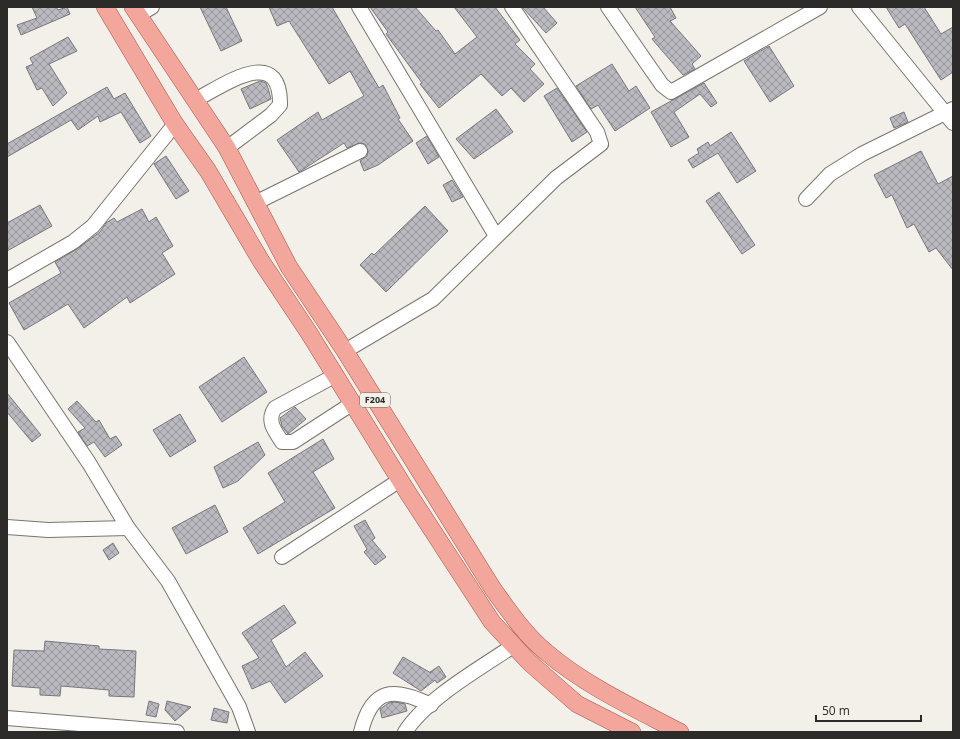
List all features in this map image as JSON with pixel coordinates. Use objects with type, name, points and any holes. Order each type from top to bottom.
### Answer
[{"type":"main road","name":"F204","points":[[105,7],[175,124],[208,171],[261,261],[336,375],[400,480],[492,622],[513,646],[577,704],[632,732]]},
{"type":"main road","name":"F204","points":[[141,10],[195,100],[227,148],[289,267],[345,351],[493,589],[512,616],[546,652],[585,681],[680,732]]},
{"type":"street","points":[[359,7],[496,236]]},
{"type":"street","points":[[345,351],[432,299],[556,178],[601,144],[597,132],[512,7]]},
{"type":"street","points":[[608,7],[662,85],[671,92],[820,7]]},
{"type":"street","points":[[806,199],[830,174],[862,154],[950,116],[859,7]]},
{"type":"street","points":[[195,100],[236,79],[258,71],[267,72],[274,80],[280,92],[280,105],[271,115],[227,148]]},
{"type":"street","points":[[7,280],[73,242],[93,226],[175,124]]},
{"type":"street","points":[[255,203],[360,151]]},
{"type":"street","points":[[7,342],[89,463],[128,528],[168,581],[239,707],[248,732]]},
{"type":"street","points":[[336,375],[275,408],[271,414],[270,422],[282,442],[293,442],[352,403]]},
{"type":"street","points":[[282,557],[400,480]]},
{"type":"street","points":[[7,527],[48,530],[128,528]]},
{"type":"street","points":[[405,732],[415,718],[431,705],[459,683],[513,646]]},
{"type":"street","points":[[361,732],[368,709],[375,700],[387,695],[399,692],[431,705]]},
{"type":"street","points":[[7,718],[177,732]]},
{"type":"building","points":[[32,7],[56,7],[58,10],[67,7],[70,14],[21,35],[17,25],[37,18]]},
{"type":"building","points":[[200,7],[226,7],[242,41],[221,51]]},
{"type":"building","points":[[269,7],[332,7],[379,88],[383,85],[400,118],[398,119],[413,141],[378,165],[364,171],[360,161],[367,156],[368,151],[365,144],[360,143],[347,148],[344,143],[299,172],[277,140],[318,112],[322,120],[364,96],[350,71],[329,84],[289,21],[277,26]]},
{"type":"building","points":[[370,7],[415,7],[436,31],[438,30],[455,54],[477,37],[454,7],[495,7],[520,40],[515,44],[535,64],[530,69],[544,84],[524,102],[511,88],[502,96],[481,74],[439,108],[420,84],[422,83],[386,34],[388,32]]},
{"type":"building","points":[[522,7],[543,7],[557,23],[546,33]]},
{"type":"building","points":[[635,7],[670,7],[676,18],[670,21],[701,56],[692,64],[695,69],[683,75],[652,39],[655,37]]},
{"type":"building","points":[[886,7],[924,7],[941,34],[953,27],[953,72],[941,80],[905,24],[899,28]]},
{"type":"building","points":[[68,37],[77,51],[49,64],[67,93],[53,106],[42,88],[37,90],[26,67],[33,64],[30,58]]},
{"type":"building","points":[[769,46],[794,86],[770,102],[744,61]]},
{"type":"building","points":[[612,64],[629,91],[636,86],[650,108],[615,131],[598,105],[591,109],[576,86]]},
{"type":"building","points":[[260,81],[266,83],[271,99],[250,109],[241,89]]},
{"type":"building","points":[[704,83],[717,103],[711,107],[700,94],[674,112],[689,137],[671,147],[651,112]]},
{"type":"building","points":[[107,87],[114,99],[125,93],[151,136],[140,143],[121,112],[100,122],[98,116],[78,130],[71,120],[7,157],[7,144]]},
{"type":"building","points":[[557,88],[587,132],[572,142],[544,96]]},
{"type":"building","points":[[496,109],[513,132],[474,159],[456,139]]},
{"type":"building","points":[[904,112],[908,122],[894,128],[890,118]]},
{"type":"building","points":[[731,132],[756,171],[737,183],[718,153],[693,168],[688,160],[699,153],[697,149],[708,142],[710,146]]},
{"type":"building","points":[[427,136],[439,157],[428,164],[416,143]]},
{"type":"building","points":[[921,151],[938,184],[953,176],[953,270],[936,248],[929,252],[914,224],[907,228],[892,195],[886,198],[874,175]]},
{"type":"building","points":[[166,156],[189,191],[176,199],[154,164]]},
{"type":"building","points":[[452,180],[463,197],[452,202],[443,185]]},
{"type":"building","points":[[719,192],[755,245],[742,254],[706,201]]},
{"type":"building","points":[[40,205],[52,226],[7,251],[7,223]]},
{"type":"building","points":[[425,206],[448,231],[386,292],[360,265],[372,253],[374,255]]},
{"type":"building","points":[[142,209],[149,222],[156,217],[173,246],[162,253],[175,274],[130,303],[127,297],[84,328],[68,304],[24,330],[9,303],[61,273],[55,262],[77,249],[100,232],[106,223],[114,218],[117,222]]},
{"type":"building","points":[[244,357],[267,392],[222,422],[199,387]]},
{"type":"building","points":[[7,393],[41,435],[32,442],[7,412]]},
{"type":"building","points":[[77,401],[96,422],[99,420],[110,439],[116,436],[122,445],[105,457],[94,442],[87,446],[78,432],[85,428],[68,409]]},
{"type":"building","points":[[295,407],[306,419],[288,434],[282,426],[280,418]]},
{"type":"building","points":[[180,414],[196,441],[170,457],[153,430]]},
{"type":"building","points":[[323,439],[334,459],[313,472],[335,508],[258,554],[243,528],[285,502],[268,473]]},
{"type":"building","points":[[258,442],[265,455],[238,481],[223,488],[214,467]]},
{"type":"building","points":[[215,505],[228,532],[186,554],[172,528]]},
{"type":"building","points":[[365,520],[375,538],[372,540],[386,557],[375,565],[364,552],[367,549],[354,526]]},
{"type":"building","points":[[113,543],[119,553],[109,560],[103,550]]},
{"type":"building","points":[[284,605],[296,623],[271,640],[286,667],[305,652],[323,676],[285,703],[270,681],[252,689],[242,666],[259,658],[242,633]]},
{"type":"building","points":[[45,641],[99,646],[99,649],[136,651],[134,697],[109,696],[109,690],[61,686],[60,696],[40,695],[40,688],[12,686],[14,650],[44,651]]},
{"type":"building","points":[[403,657],[431,673],[430,672],[439,666],[446,677],[437,683],[435,680],[421,691],[393,673]]},
{"type":"building","points":[[149,701],[159,704],[156,717],[146,715]]},
{"type":"building","points":[[167,701],[191,707],[175,721],[165,710]]},
{"type":"building","points":[[395,702],[405,704],[407,711],[382,718],[380,709],[389,703]]},
{"type":"building","points":[[214,708],[229,712],[227,723],[211,720]]}]
